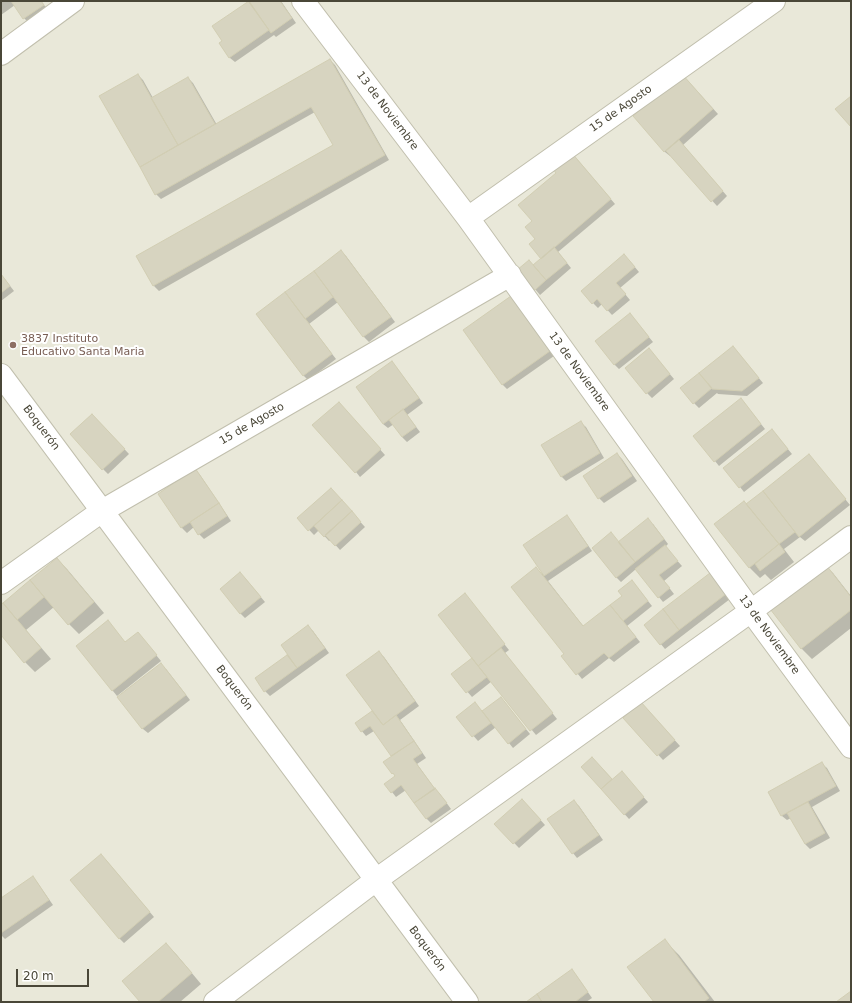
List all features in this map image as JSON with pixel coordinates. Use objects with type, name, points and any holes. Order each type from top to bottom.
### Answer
[{"type":"street","points":[[1,54],[73,1]]},
{"type":"street","name":"13 de Noviembre","points":[[303,1],[510,275],[851,747]]},
{"type":"street","name":"15 de Agosto","points":[[468,218],[774,1]]},
{"type":"street","name":"15 de Agosto","points":[[1,583],[102,511],[510,275]]},
{"type":"street","name":"Boquerón","points":[[1,375],[467,1002]]},
{"type":"street","points":[[215,1002],[376,880],[752,611],[851,537]]},
{"type":"shaded area","points":[[1,1],[851,1],[851,1002],[1,1002]]},
{"type":"building","points":[[11,1],[41,1],[44,5],[23,19]]},
{"type":"building","points":[[248,1],[280,1],[292,18],[271,33]]},
{"type":"building","points":[[249,1],[269,30],[229,58],[219,43],[222,41],[212,26]]},
{"type":"building","points":[[330,59],[385,155],[153,286],[136,256],[333,145],[311,107],[155,195],[140,167]]},
{"type":"building","points":[[138,74],[178,145],[140,167],[99,96]]},
{"type":"building","points":[[682,74],[713,109],[664,152],[633,116]]},
{"type":"building","points":[[188,77],[215,124],[178,145],[151,98]]},
{"type":"building","points":[[851,96],[851,127],[835,109]]},
{"type":"building","points":[[679,140],[723,191],[711,202],[666,151]]},
{"type":"building","points":[[571,152],[611,199],[541,259],[529,244],[535,239],[525,227],[532,221],[518,205],[556,173],[552,168]]},
{"type":"building","points":[[554,247],[567,263],[546,280],[533,265]]},
{"type":"building","points":[[341,250],[391,317],[363,337],[314,271]]},
{"type":"building","points":[[624,254],[635,267],[616,283],[626,294],[607,311],[597,299],[592,304],[581,291]]},
{"type":"building","points":[[529,260],[546,280],[535,290],[517,270]]},
{"type":"building","points":[[314,271],[333,297],[305,319],[285,292]]},
{"type":"building","points":[[1,274],[10,286],[1,293]]},
{"type":"building","points":[[285,292],[332,354],[303,376],[256,314]]},
{"type":"building","points":[[511,296],[550,351],[502,385],[463,330]]},
{"type":"building","points":[[630,313],[649,337],[614,365],[595,341]]},
{"type":"building","points":[[733,346],[759,378],[742,391],[712,389],[699,373]]},
{"type":"building","points":[[649,348],[670,374],[646,394],[625,368]]},
{"type":"building","points":[[392,361],[419,398],[383,424],[356,387]]},
{"type":"building","points":[[699,373],[712,388],[693,404],[680,388]]},
{"type":"building","points":[[741,398],[761,424],[714,462],[693,436]]},
{"type":"building","points":[[339,402],[381,449],[355,473],[312,425]]},
{"type":"building","points":[[403,409],[416,427],[402,437],[389,420]]},
{"type":"building","points":[[92,414],[125,449],[102,470],[70,434]]},
{"type":"building","points":[[581,421],[600,453],[561,477],[541,445]]},
{"type":"building","points":[[772,429],[788,449],[739,488],[723,468]]},
{"type":"building","points":[[617,453],[632,476],[598,499],[583,476]]},
{"type":"building","points":[[809,454],[846,499],[799,537],[763,491]]},
{"type":"building","points":[[195,468],[219,503],[181,528],[158,494]]},
{"type":"building","points":[[331,488],[342,500],[308,531],[297,518]]},
{"type":"building","points":[[763,491],[795,532],[779,544],[746,504]]},
{"type":"building","points":[[342,500],[352,511],[324,537],[314,526]]},
{"type":"building","points":[[744,501],[779,544],[749,568],[714,524]]},
{"type":"building","points":[[219,503],[227,516],[198,535],[190,522]]},
{"type":"building","points":[[352,511],[361,522],[335,546],[325,535]]},
{"type":"building","points":[[567,515],[588,546],[544,576],[523,545]]},
{"type":"building","points":[[648,518],[664,539],[635,562],[618,542]]},
{"type":"building","points":[[611,532],[635,562],[616,578],[592,548]]},
{"type":"building","points":[[779,544],[785,552],[760,571],[755,564]]},
{"type":"building","points":[[665,545],[678,561],[659,575],[670,588],[658,598],[635,569]]},
{"type":"building","points":[[57,558],[94,602],[68,625],[30,580]]},
{"type":"building","points":[[823,561],[851,597],[851,610],[801,649],[767,605]]},
{"type":"building","points":[[536,567],[583,626],[610,605],[636,637],[609,658],[604,653],[576,675],[561,656],[564,654],[511,587]]},
{"type":"building","points":[[240,572],[261,597],[240,614],[220,589]]},
{"type":"building","points":[[710,573],[726,594],[679,630],[663,609]]},
{"type":"building","points":[[30,580],[44,597],[17,620],[3,603]]},
{"type":"building","points":[[632,580],[648,601],[623,621],[610,605],[622,596],[618,591]]},
{"type":"building","points":[[465,593],[505,644],[478,666],[438,615]]},
{"type":"building","points":[[3,603],[41,648],[24,663],[1,635],[1,605]]},
{"type":"building","points":[[663,609],[679,630],[660,645],[644,625]]},
{"type":"building","points":[[108,620],[125,642],[138,632],[157,655],[112,691],[76,646]]},
{"type":"building","points":[[308,625],[325,648],[297,668],[281,645]]},
{"type":"building","points":[[501,648],[553,713],[530,731],[478,666]]},
{"type":"building","points":[[379,651],[415,701],[383,725],[346,675]]},
{"type":"building","points":[[287,655],[297,668],[264,692],[255,678]]},
{"type":"building","points":[[472,658],[487,677],[466,693],[451,674]]},
{"type":"building","points":[[161,663],[186,695],[142,729],[117,697]]},
{"type":"building","points":[[501,697],[526,729],[508,744],[482,711]]},
{"type":"building","points":[[475,702],[491,723],[472,737],[456,717]]},
{"type":"building","points":[[641,702],[675,740],[657,756],[623,718]]},
{"type":"building","points":[[372,711],[383,725],[396,715],[414,741],[391,756],[370,726],[361,732],[355,723]]},
{"type":"building","points":[[414,741],[422,753],[413,759],[435,789],[414,803],[401,785],[391,793],[384,784],[395,776],[383,762]]},
{"type":"building","points":[[592,757],[612,779],[601,789],[581,767]]},
{"type":"building","points":[[822,762],[836,786],[781,816],[768,792]]},
{"type":"building","points":[[622,771],[644,797],[624,815],[601,789]]},
{"type":"building","points":[[435,788],[447,803],[426,819],[414,803]]},
{"type":"building","points":[[522,799],[541,820],[513,844],[494,824]]},
{"type":"building","points":[[574,800],[599,835],[572,854],[547,819]]},
{"type":"building","points":[[808,802],[825,833],[805,844],[787,813]]},
{"type":"building","points":[[101,854],[150,912],[119,939],[70,880]]},
{"type":"building","points":[[33,876],[49,900],[1,933],[1,898]]},
{"type":"building","points":[[665,939],[709,998],[704,1002],[654,1002],[627,967]]},
{"type":"building","points":[[166,943],[192,973],[158,1002],[140,1002],[122,981]]},
{"type":"building","points":[[572,969],[588,992],[575,1002],[542,1002],[537,994]]},
{"type":"building","points":[[851,991],[851,1002],[836,1002]]},
{"type":"building","points":[[537,994],[542,1002],[526,1002]]},
{"type":"place","name":"3837 Instituto Educativo Santa Maria","points":[[13,345]]}]
